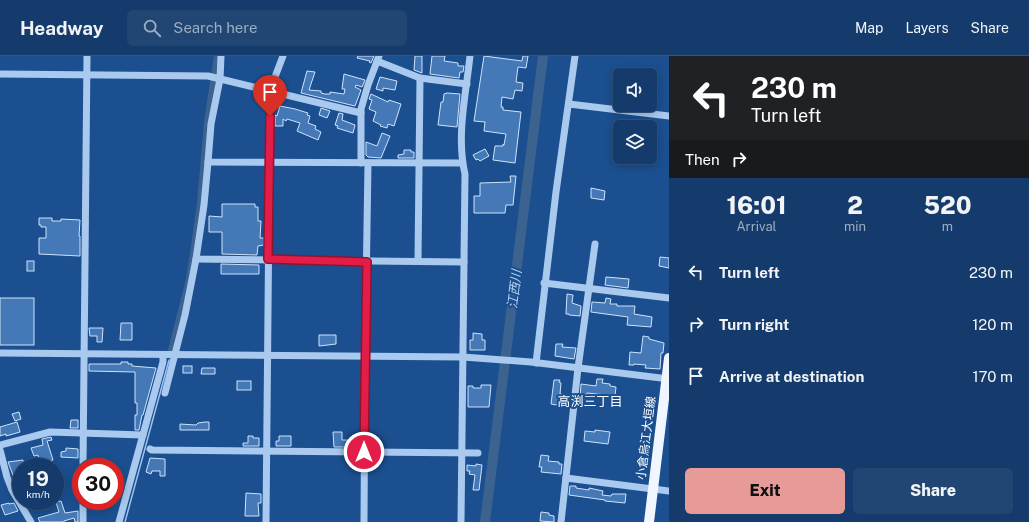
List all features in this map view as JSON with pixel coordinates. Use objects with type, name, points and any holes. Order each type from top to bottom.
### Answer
[{"type":"main road","name":"小倉烏江大垣線","points":[[649,522],[668,379],[669,358]]},
{"type":"street","points":[[83,458],[87,56]]},
{"type":"street","points":[[165,393],[185,315],[196,259],[204,204],[211,124],[220,79],[221,56]]},
{"type":"street","points":[[266,522],[270,90],[283,56]]},
{"type":"street","points":[[461,522],[465,174],[462,164],[461,132],[470,56]]},
{"type":"street","points":[[534,362],[575,56]]},
{"type":"street","points":[[364,522],[367,262],[361,109],[378,59],[420,78],[467,84]]},
{"type":"street","points":[[0,74],[208,76],[361,113]]},
{"type":"street","points":[[418,261],[420,78]]},
{"type":"street","points":[[569,104],[669,116]]},
{"type":"street","points":[[208,162],[462,164]]},
{"type":"street","points":[[561,522],[578,368],[595,244]]},
{"type":"street","points":[[196,259],[464,262]]},
{"type":"street","points":[[544,283],[669,298]]},
{"type":"street","points":[[0,353],[463,357],[534,362],[668,379]]},
{"type":"street","points":[[119,522],[163,362],[163,355]]},
{"type":"street","points":[[0,445],[50,432],[143,435]]},
{"type":"street","points":[[150,449],[478,453]]},
{"type":"street","points":[[0,450],[3,478],[31,522]]},
{"type":"street","points":[[566,478],[669,491]]},
{"type":"street","points":[[83,510],[83,522]]},
{"type":"building","points":[[358,56],[374,56],[371,63],[369,62],[370,61],[357,58]]},
{"type":"building","points":[[415,56],[422,56],[422,73],[414,70]]},
{"type":"building","points":[[432,56],[445,56],[444,61],[458,63],[458,66],[464,66],[463,72],[460,72],[459,78],[430,74]]},
{"type":"building","points":[[484,56],[522,61],[523,56],[528,56],[526,68],[518,67],[516,82],[523,83],[522,91],[515,90],[513,99],[502,97],[501,107],[503,107],[503,110],[521,112],[515,163],[493,160],[495,146],[504,145],[506,134],[484,131],[485,122],[474,121]]},
{"type":"building","points":[[307,71],[315,72],[309,90],[321,91],[321,93],[325,94],[330,94],[330,92],[344,94],[345,89],[342,89],[344,74],[365,80],[362,87],[356,85],[355,87],[361,90],[355,106],[301,93]]},
{"type":"building","points":[[380,77],[397,81],[395,90],[383,88],[383,91],[376,89]]},
{"type":"building","points":[[371,94],[388,102],[389,100],[401,104],[394,126],[388,124],[387,128],[380,126],[381,125],[373,121],[376,112],[369,109],[372,100],[369,99]]},
{"type":"building","points":[[444,94],[460,94],[457,127],[438,125],[441,102],[443,102]]},
{"type":"building","points":[[280,106],[308,113],[307,115],[310,116],[308,123],[316,126],[315,129],[321,132],[318,140],[297,131],[300,123],[287,119],[286,121],[283,119],[283,126],[275,126],[275,115],[277,116]]},
{"type":"building","points":[[321,108],[330,111],[327,118],[319,115]]},
{"type":"building","points":[[339,113],[343,114],[342,120],[355,125],[353,133],[337,128],[338,126],[335,125]]},
{"type":"building","points":[[382,133],[390,136],[381,158],[368,157],[366,155],[366,142],[377,146]]},
{"type":"building","points":[[485,149],[489,156],[480,161],[478,159],[476,160],[473,155]]},
{"type":"building","points":[[404,150],[411,150],[411,152],[414,152],[414,158],[398,158],[398,155],[404,154]]},
{"type":"building","points":[[510,176],[516,176],[513,205],[506,205],[505,213],[474,213],[474,196],[480,196],[480,183],[511,182]]},
{"type":"building","points":[[591,188],[605,191],[604,200],[591,198]]},
{"type":"building","points":[[222,204],[255,204],[255,207],[258,207],[258,221],[261,221],[260,238],[264,238],[264,245],[258,246],[257,255],[222,254],[222,232],[209,232],[209,216],[222,217]]},
{"type":"building","points":[[39,218],[52,218],[52,221],[61,221],[61,219],[80,220],[80,256],[39,254],[39,238],[46,238],[46,227],[41,227],[41,225],[39,225]]},
{"type":"building","points":[[660,257],[669,258],[669,268],[659,266]]},
{"type":"building","points":[[27,261],[34,261],[34,271],[27,271]]},
{"type":"building","points":[[221,264],[259,265],[259,274],[221,274]]},
{"type":"building","points":[[606,277],[629,279],[628,288],[605,285]]},
{"type":"building","points":[[567,294],[573,295],[572,303],[581,306],[580,316],[566,314]]},
{"type":"building","points":[[0,298],[34,298],[34,345],[0,345]]},
{"type":"building","points":[[606,298],[611,299],[610,304],[617,304],[617,306],[635,306],[634,314],[652,317],[651,327],[627,325],[628,317],[591,312],[592,302],[605,303]]},
{"type":"building","points":[[121,323],[132,323],[132,340],[120,340]]},
{"type":"building","points":[[89,328],[103,328],[102,342],[97,342],[97,336],[90,336]]},
{"type":"building","points":[[473,333],[482,334],[482,340],[485,340],[485,350],[470,350],[470,340],[473,340]]},
{"type":"building","points":[[319,335],[336,335],[336,344],[319,346]]},
{"type":"building","points":[[643,336],[664,343],[663,353],[661,353],[660,369],[645,368],[646,365],[629,365],[630,352],[641,353]]},
{"type":"building","points":[[556,344],[563,344],[562,347],[576,348],[574,359],[555,356]]},
{"type":"building","points":[[121,362],[128,362],[128,364],[132,364],[132,366],[156,368],[139,430],[135,430],[137,403],[135,403],[135,372],[89,371],[89,364],[121,364]]},
{"type":"building","points":[[183,366],[192,366],[192,373],[183,373]]},
{"type":"building","points":[[202,368],[215,368],[215,374],[201,374]]},
{"type":"building","points":[[597,379],[603,379],[602,383],[610,384],[610,386],[616,387],[615,396],[587,393],[586,400],[580,399],[581,384],[596,386]]},
{"type":"building","points":[[554,380],[560,380],[560,394],[570,396],[569,407],[551,404]]},
{"type":"building","points":[[237,381],[251,381],[251,390],[237,390]]},
{"type":"building","points":[[481,385],[491,385],[489,407],[468,407],[468,386],[473,386],[473,388],[481,388]]},
{"type":"building","points":[[19,412],[21,419],[15,421],[12,414]]},
{"type":"building","points":[[71,420],[78,420],[78,428],[70,428]]},
{"type":"building","points":[[17,422],[20,432],[0,436],[0,427]]},
{"type":"building","points":[[209,422],[209,430],[180,430],[180,424],[196,425],[198,423]]},
{"type":"building","points":[[595,430],[610,432],[608,444],[584,441],[585,431],[595,432]]},
{"type":"building","points":[[333,432],[342,432],[342,440],[360,440],[359,447],[334,447]]},
{"type":"building","points":[[248,436],[259,438],[259,446],[243,446],[243,443],[248,443]]},
{"type":"building","points":[[279,436],[291,436],[291,446],[276,446],[276,441],[279,441]]},
{"type":"building","points":[[51,437],[52,440],[47,441],[52,458],[39,458],[38,455],[34,456],[31,448],[43,445],[42,439]]},
{"type":"building","points":[[66,448],[78,449],[78,458],[61,457],[61,452],[66,451]]},
{"type":"building","points":[[541,455],[549,456],[548,461],[559,462],[559,464],[562,464],[561,474],[541,472],[542,467],[539,467]]},
{"type":"building","points":[[150,458],[165,459],[165,476],[160,476],[160,471],[152,471],[151,474],[146,472]]},
{"type":"building","points":[[12,461],[12,473],[8,462]]},
{"type":"building","points":[[476,464],[482,465],[479,490],[473,490],[475,475],[469,474],[470,471],[467,471],[467,465],[476,466]]},
{"type":"building","points":[[570,486],[603,491],[602,495],[611,496],[612,494],[626,494],[625,503],[569,495]]},
{"type":"building","points":[[246,493],[261,494],[261,503],[258,503],[259,516],[245,516]]},
{"type":"building","points":[[12,503],[12,510],[18,511],[5,515],[1,505]]},
{"type":"building","points":[[58,510],[64,510],[65,513],[78,511],[78,522],[75,522],[74,518],[64,522],[40,522],[38,518],[59,512]]},
{"type":"building","points":[[541,512],[549,513],[549,515],[554,516],[554,522],[540,521]]},
{"type":"waterway","points":[[171,350],[189,279],[200,203],[207,122],[217,56]]},
{"type":"waterway","name":"江西川","points":[[485,522],[543,56]]},
{"type":"waterway","points":[[125,522],[169,360]]},
{"type":"district","name":"高渕三丁目","points":[[590,401]]},
{"type":"route","points":[[270,116],[268,259],[367,262],[364,452]]}]
